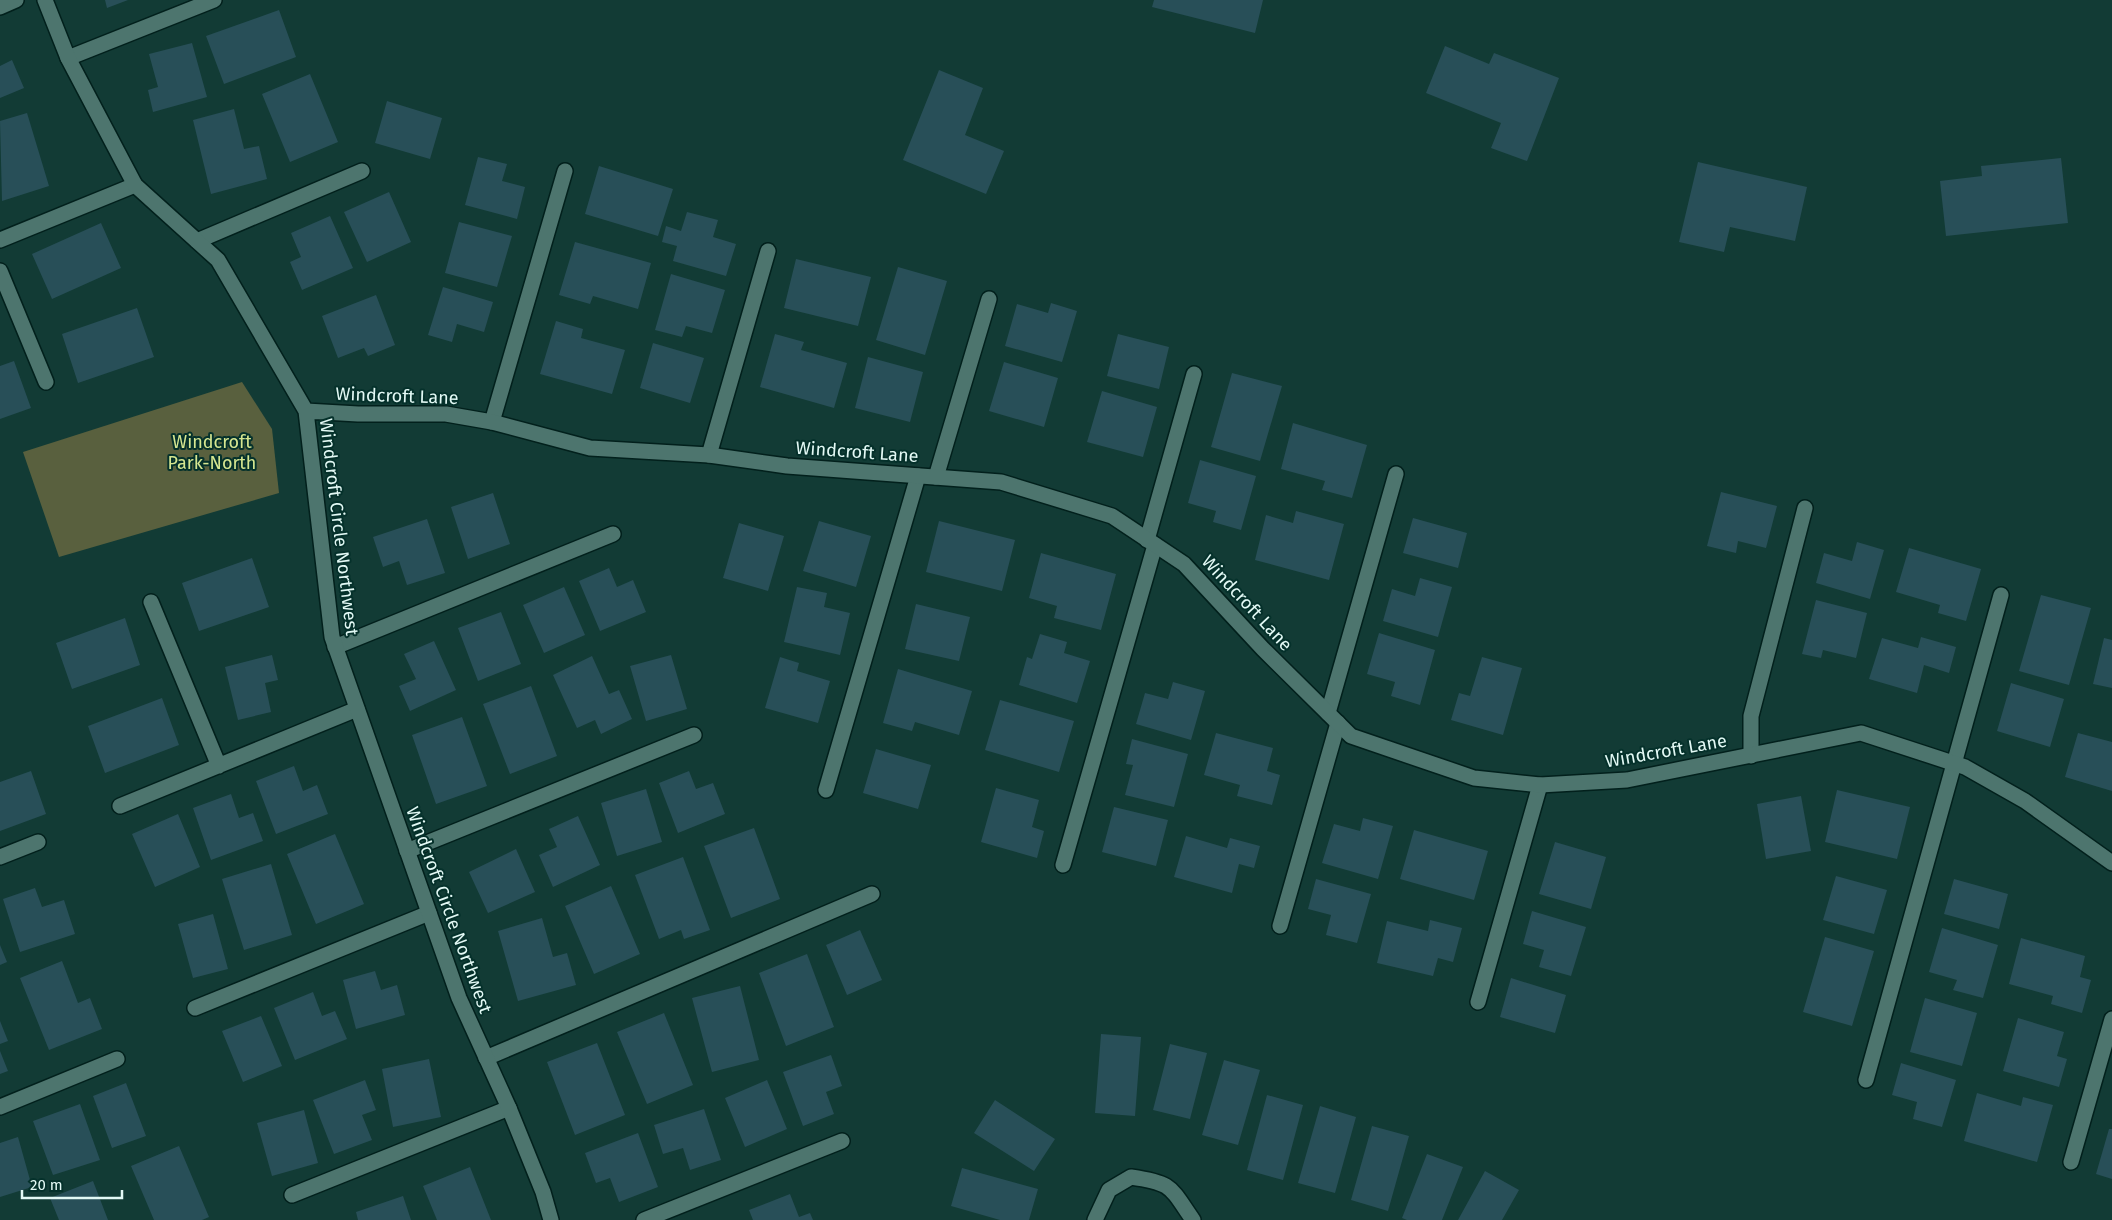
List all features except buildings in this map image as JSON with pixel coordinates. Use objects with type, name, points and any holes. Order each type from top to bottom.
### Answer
[{"type":"street","points":[[0,6],[16,0]]},
{"type":"street","name":"Windcroft Circle Northwest","points":[[45,0],[68,58],[135,185],[218,260],[306,411],[332,637],[459,998],[509,1108],[543,1192],[551,1220]]},
{"type":"street","points":[[68,58],[214,0]]},
{"type":"street","points":[[196,241],[362,171]]},
{"type":"street","points":[[492,422],[566,171]]},
{"type":"street","points":[[0,240],[135,185]]},
{"type":"street","points":[[709,455],[768,251]]},
{"type":"street","points":[[0,270],[46,382]]},
{"type":"street","points":[[936,477],[989,299]]},
{"type":"street","points":[[1063,866],[1151,542],[1194,374]]},
{"type":"street","name":"Windcroft Lane","points":[[306,411],[358,414],[446,414],[492,422],[590,448],[709,455],[787,466],[1001,482],[1112,516],[1184,564],[1263,649],[1351,736],[1474,778],[1540,785],[1627,780],[1861,733],[1965,766],[2025,801],[2112,863]]},
{"type":"street","points":[[1280,926],[1396,474]]},
{"type":"street","points":[[826,790],[918,476]]},
{"type":"street","points":[[1751,756],[1751,716],[1805,508]]},
{"type":"street","points":[[335,646],[613,534]]},
{"type":"street","points":[[1866,1080],[2001,596]]},
{"type":"street","points":[[151,602],[219,766]]},
{"type":"street","points":[[120,806],[357,709]]},
{"type":"street","points":[[407,852],[694,736]]},
{"type":"street","points":[[1478,1002],[1540,785]]},
{"type":"street","points":[[0,857],[38,842]]},
{"type":"street","points":[[486,1058],[872,894]]},
{"type":"street","points":[[195,1008],[429,913]]},
{"type":"street","points":[[2071,1162],[2112,1018]]},
{"type":"street","points":[[0,1107],[117,1059]]},
{"type":"street","points":[[292,1195],[509,1108]]},
{"type":"street","points":[[644,1220],[842,1141]]},
{"type":"street","points":[[1095,1220],[1109,1190],[1131,1177],[1166,1184],[1180,1198],[1188,1217]]},
{"type":"green space","name":"Windcroft Park-North","points":[[242,382],[272,429],[279,493],[59,557],[23,452]]}]
